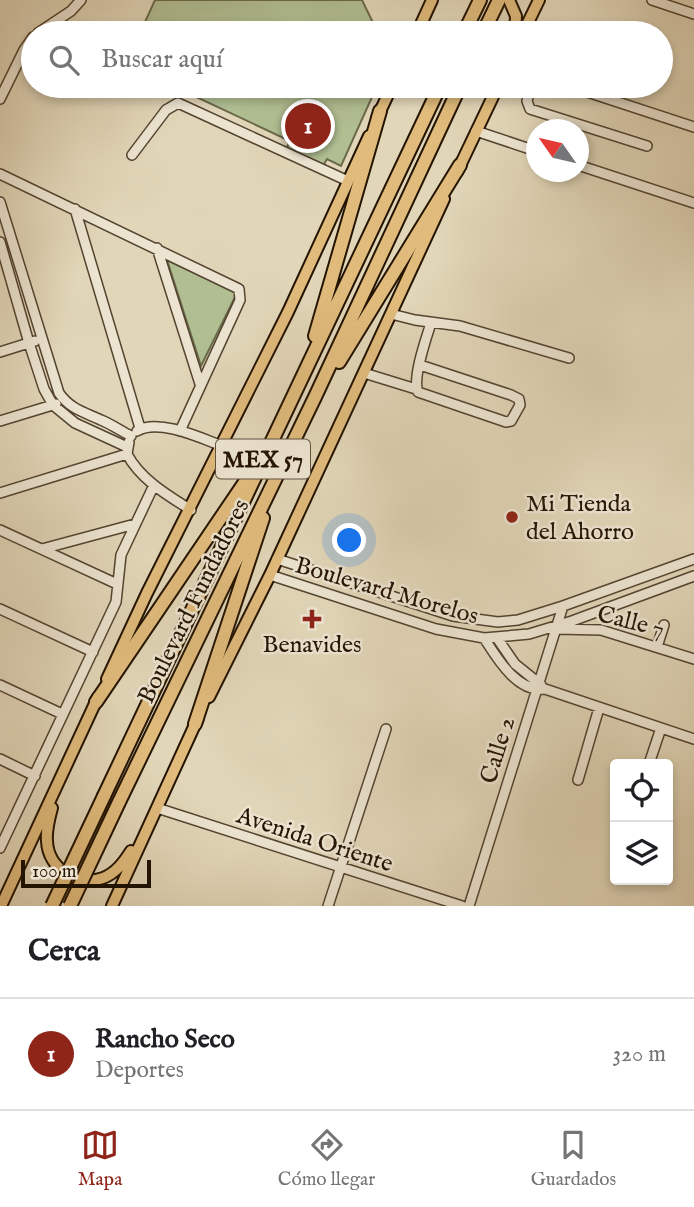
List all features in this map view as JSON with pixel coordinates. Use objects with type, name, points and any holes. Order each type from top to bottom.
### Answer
[{"type":"highway","points":[[470,21],[480,0]]},
{"type":"highway","points":[[489,21],[499,0]]},
{"type":"highway","name":"Boulevard Fundadores","points":[[52,906],[434,98]]},
{"type":"highway","name":"Boulevard Fundadores","points":[[70,906],[316,397],[455,98]]},
{"type":"highway","points":[[306,369],[380,111]]},
{"type":"highway","points":[[316,397],[462,162]]},
{"type":"highway","points":[[96,702],[265,453]]},
{"type":"highway","points":[[195,724],[255,547],[272,486]]},
{"type":"main road","points":[[423,21],[432,0]]},
{"type":"main road","points":[[425,21],[439,0]]},
{"type":"main road","points":[[509,0],[516,21]]},
{"type":"main road","points":[[529,21],[539,0]]},
{"type":"main road","points":[[1,906],[147,593],[222,446],[386,98]]},
{"type":"main road","points":[[112,906],[195,724],[270,575],[492,98]]},
{"type":"main road","points":[[56,788],[47,827],[47,842],[50,856],[68,875],[92,881],[106,877],[118,869],[148,829]]},
{"type":"street","points":[[56,21],[81,0]]},
{"type":"street","points":[[652,0],[694,14]]},
{"type":"street","points":[[0,99],[3,83],[21,55]]},
{"type":"street","points":[[528,98],[530,109],[648,146]]},
{"type":"street","points":[[606,98],[694,127]]},
{"type":"street","points":[[132,155],[166,110],[178,103],[348,181]]},
{"type":"street","points":[[474,136],[526,148]]},
{"type":"street","points":[[589,168],[694,203]]},
{"type":"street","points":[[0,174],[157,248],[240,291],[240,300],[180,431]]},
{"type":"street","points":[[0,202],[55,383],[64,401],[76,411],[102,420],[131,436]]},
{"type":"street","points":[[75,209],[140,428]]},
{"type":"street","points":[[0,242],[29,343],[44,389],[53,405],[75,423],[127,450]]},
{"type":"street","points":[[157,248],[200,384]]},
{"type":"street","points":[[0,280],[22,273]]},
{"type":"street","points":[[391,314],[460,326],[569,358]]},
{"type":"street","points":[[416,389],[431,323]]},
{"type":"street","points":[[0,352],[41,339]]},
{"type":"street","points":[[364,373],[506,422],[511,421],[520,405],[519,399],[511,395],[420,365]]},
{"type":"street","points":[[0,421],[64,401]]},
{"type":"street","points":[[191,510],[154,485],[131,462],[127,450],[131,436],[140,428],[161,428],[180,431],[222,446]]},
{"type":"street","points":[[0,493],[127,450]]},
{"type":"street","points":[[0,848],[3,834],[34,776],[116,602],[121,555],[154,485]]},
{"type":"street","points":[[41,549],[135,524]]},
{"type":"street","points":[[0,530],[117,584]]},
{"type":"street","name":"Boulevard Morelos","points":[[277,559],[453,616],[498,622],[518,620],[563,606],[694,559]]},
{"type":"street","name":"Boulevard Morelos","points":[[270,575],[436,629],[484,638],[529,634],[558,627],[694,576]]},
{"type":"street","name":"Calle 2","points":[[469,906],[540,688],[563,606]]},
{"type":"street","points":[[0,609],[93,652]]},
{"type":"street","points":[[657,647],[664,625]]},
{"type":"street","name":"Calle 7","points":[[558,627],[601,630],[694,659]]},
{"type":"street","points":[[484,638],[513,675],[540,688],[694,739]]},
{"type":"street","points":[[497,638],[515,664],[540,688]]},
{"type":"street","points":[[0,685],[62,715]]},
{"type":"street","points":[[578,780],[599,708]]},
{"type":"street","points":[[651,759],[661,728]]},
{"type":"street","points":[[328,906],[386,729]]},
{"type":"street","points":[[0,759],[34,776]]},
{"type":"street","name":"Avenida Oriente","points":[[157,808],[462,906]]},
{"type":"green space","points":[[155,0],[362,0],[372,21],[145,21]]},
{"type":"green space","points":[[199,98],[372,98],[341,166],[327,159],[323,166],[286,149],[290,141]]},
{"type":"green space","points":[[167,260],[237,293],[201,366]]},
{"type":"place","name":"Rancho Seco","points":[[308,126]]},
{"type":"place","name":"Mi Tienda del Ahorro","points":[[512,517]]},
{"type":"place","name":"Benavides","points":[[312,619]]}]
